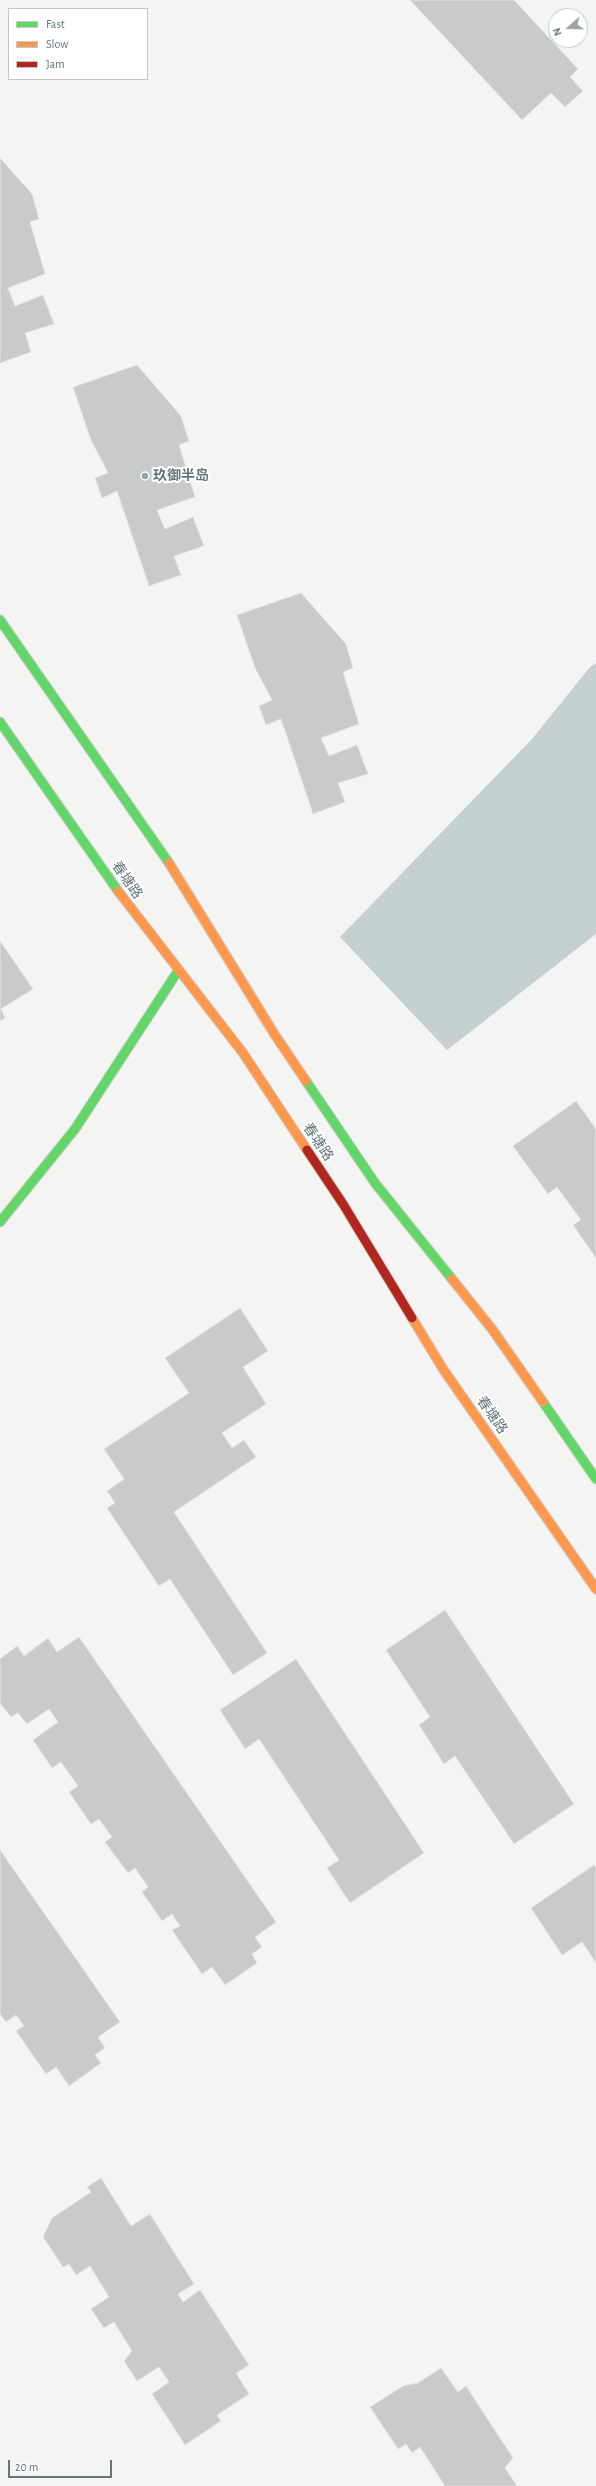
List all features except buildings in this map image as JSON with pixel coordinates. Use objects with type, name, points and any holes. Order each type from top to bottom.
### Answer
[{"type":"street","name":"春塘路","points":[[0,620],[168,862],[275,1035],[375,1183],[492,1330],[596,1479]]},
{"type":"street","name":"春塘路","points":[[0,722],[140,922],[243,1053],[343,1204],[443,1369],[596,1589]]},
{"type":"street","points":[[0,1222],[75,1129],[178,971]]},
{"type":"shaded area","points":[[596,663],[596,934],[447,1050],[340,937],[532,739],[590,667]]},
{"type":"traffic: fast","points":[[0,620],[169,863]]},
{"type":"traffic: fast","points":[[0,722],[118,891]]},
{"type":"traffic: fast","points":[[0,1222],[75,1129],[178,971]]},
{"type":"traffic: fast","points":[[306,1081],[375,1183],[452,1279]]},
{"type":"traffic: fast","points":[[543,1402],[596,1479]]},
{"type":"traffic: slow","points":[[169,863],[275,1035],[306,1081]]},
{"type":"traffic: slow","points":[[118,891],[243,1053],[307,1150]]},
{"type":"traffic: slow","points":[[452,1279],[492,1329],[543,1402]]},
{"type":"traffic: slow","points":[[412,1318],[443,1369],[596,1589]]},
{"type":"traffic: jam","points":[[307,1150],[343,1204],[412,1318]]},
{"type":"place","name":"玖御半岛","points":[[145,476]]}]
